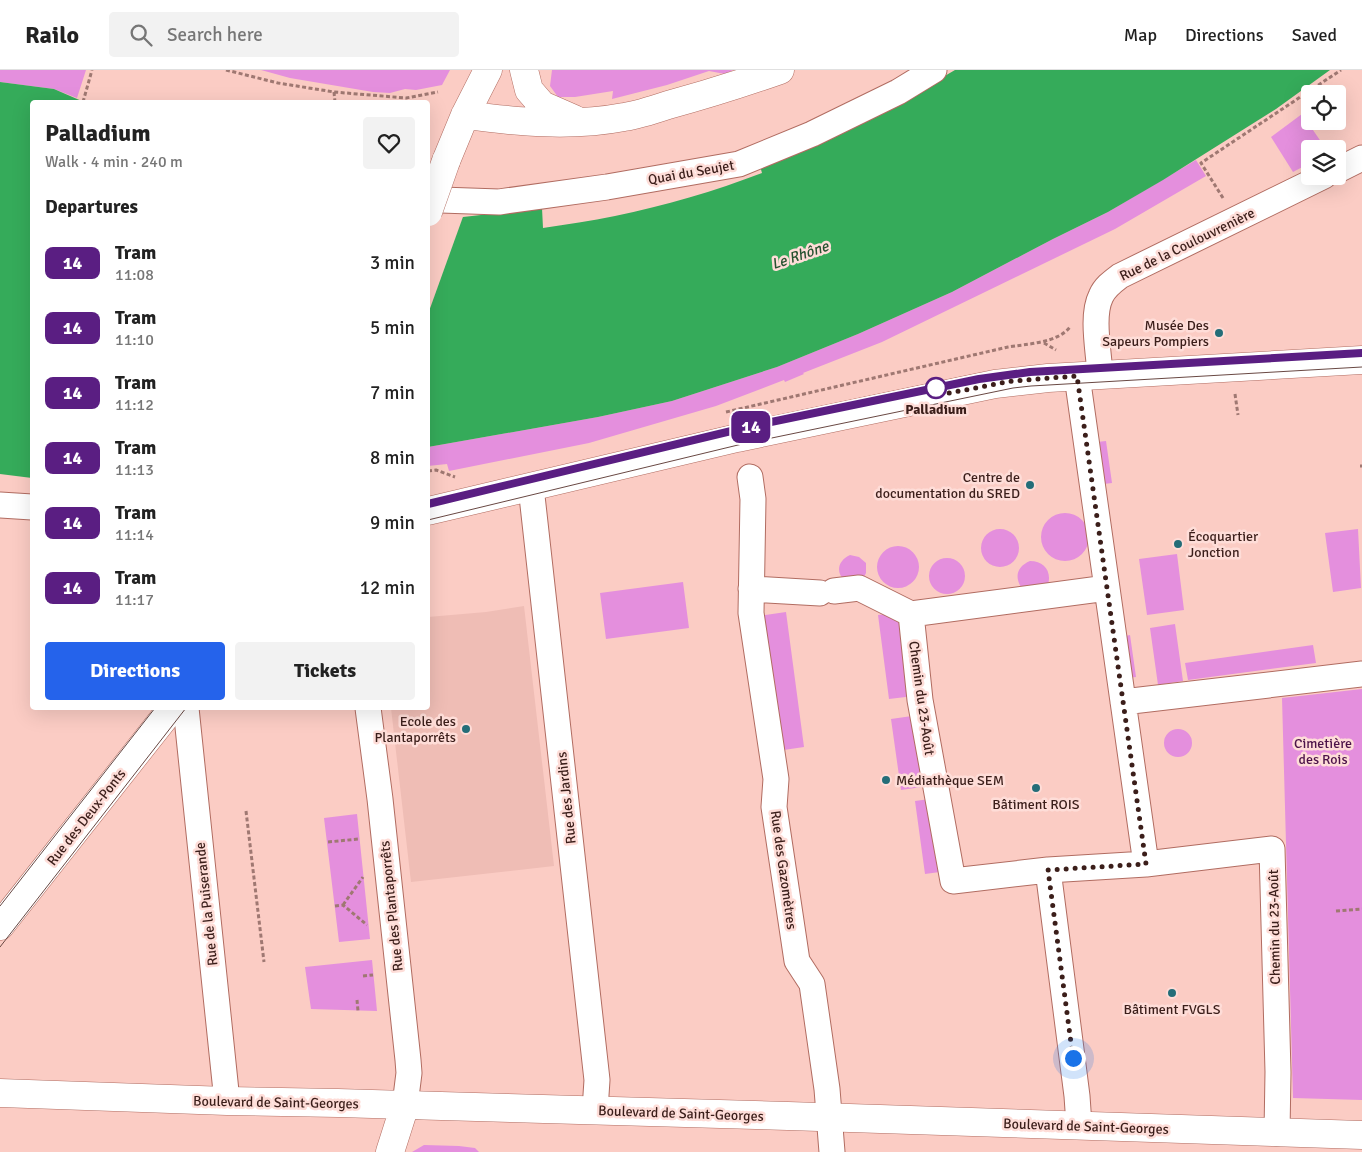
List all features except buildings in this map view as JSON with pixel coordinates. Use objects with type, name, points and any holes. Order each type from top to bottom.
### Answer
[{"type":"street","points":[[430,206],[465,114],[488,70]]},
{"type":"street","points":[[524,70],[529,90],[542,105],[580,121]]},
{"type":"street","points":[[465,114],[515,121],[547,123],[624,117],[722,90],[780,70]]},
{"type":"street","name":"Quai du Seujet","points":[[430,198],[499,202],[607,187],[739,164],[812,134],[898,92],[934,70]]},
{"type":"street","points":[[1346,166],[1362,158]]},
{"type":"street","name":"Rue de la Coulouvrenière","points":[[1086,384],[1097,306],[1101,294],[1109,284],[1120,276],[1306,185]]},
{"type":"street","points":[[430,511],[736,438],[982,386],[1031,379],[1086,384],[1362,360]]},
{"type":"street","points":[[1086,384],[1107,588],[1146,864]]},
{"type":"street","name":"Rue des Gazomètres","points":[[750,477],[753,499],[751,613],[776,779],[774,808],[797,961],[812,984],[832,1152]]},
{"type":"street","name":"Rue des Jardins","points":[[531,487],[597,1080],[595,1110]]},
{"type":"street","points":[[0,505],[30,508]]},
{"type":"street","points":[[751,589],[827,592],[859,588],[911,614],[1107,588]]},
{"type":"street","name":"Chemin du 23-Août","points":[[911,614],[920,700],[953,881],[1048,870],[1146,864],[1272,849],[1278,1072],[1276,1133]]},
{"type":"street","points":[[1123,702],[1362,674]]},
{"type":"street","name":"Rue des Deux-Ponts","points":[[0,926],[170,710]]},
{"type":"street","name":"Rue de la Puiserande","points":[[186,710],[227,1101]]},
{"type":"street","name":"Rue des Plantaporrêts","points":[[368,710],[380,799],[408,1060],[405,1105]]},
{"type":"street","points":[[1048,870],[1077,1096],[1078,1125]]},
{"type":"street","name":"Boulevard de Saint-Georges","points":[[0,1093],[1078,1125],[1276,1133],[1335,1143],[1362,1135]]},
{"type":"street","points":[[390,1152],[405,1105]]},
{"type":"path","points":[[84,100],[92,70]]},
{"type":"path","points":[[226,70],[286,84],[396,100],[438,92]]},
{"type":"path","points":[[1226,202],[1201,163],[1341,70]]},
{"type":"path","points":[[334,92],[334,100]]},
{"type":"path","points":[[722,413],[1008,347],[1044,342],[1066,332],[1072,324]]},
{"type":"path","points":[[1235,393],[1238,415]]},
{"type":"path","points":[[430,471],[436,470],[460,478]]},
{"type":"path","points":[[246,811],[264,962]]},
{"type":"path","points":[[328,842],[362,839]]},
{"type":"path","points":[[343,905],[366,872]]},
{"type":"path","points":[[335,906],[343,905],[374,930]]},
{"type":"path","points":[[1336,911],[1362,909]]},
{"type":"path","points":[[363,976],[373,975]]},
{"type":"path","points":[[357,1000],[358,1010]]},
{"type":"shaded area","name":"Ecole des Plantaporrêts","points":[[524,606],[554,866],[411,882],[391,710],[430,710],[430,617],[486,612]]},
{"type":"green space","points":[[0,70],[86,70],[77,98],[54,89],[0,82]]},
{"type":"green space","points":[[261,70],[450,70],[442,85],[416,90],[405,89],[390,93],[373,92],[290,78]]},
{"type":"green space","points":[[552,70],[733,70],[725,74],[709,71],[667,85],[612,99],[613,91],[575,97],[558,97],[550,86]]},
{"type":"green space","points":[[1301,115],[1301,130],[1313,130],[1320,140],[1301,140],[1301,168],[1293,172],[1271,137]]},
{"type":"green space","points":[[1196,160],[1206,176],[1115,229],[882,342],[785,382],[784,380],[716,406],[589,443],[449,471],[447,464],[430,466],[430,447],[598,417],[672,401],[777,367],[858,334],[952,292],[1108,212]]},
{"type":"green space","points":[[1106,441],[1112,483],[1104,484],[1097,442]]},
{"type":"green space","points":[[1060,513],[1070,513],[1082,520],[1089,532],[1089,542],[1082,554],[1070,561],[1060,561],[1052,557],[1045,550],[1041,542],[1041,532],[1045,524],[1052,517]]},
{"type":"green space","points":[[1000,529],[1013,535],[1019,548],[1013,561],[1000,567],[987,561],[981,548],[987,535]]},
{"type":"green space","points":[[1358,529],[1361,588],[1333,592],[1325,533]]},
{"type":"green space","points":[[902,546],[910,549],[916,555],[919,567],[916,579],[910,585],[894,588],[886,585],[880,579],[877,563],[880,555],[886,549]]},
{"type":"green space","points":[[1177,554],[1184,610],[1147,615],[1139,559]]},
{"type":"green space","points":[[850,555],[859,557],[866,563],[864,577],[844,580],[841,577],[839,569],[841,563]]},
{"type":"green space","points":[[947,558],[960,563],[965,576],[960,589],[947,594],[934,589],[929,576],[934,563]]},
{"type":"green space","points":[[1030,561],[1035,561],[1046,568],[1049,575],[1048,585],[1021,587],[1018,572]]},
{"type":"green space","points":[[683,582],[689,628],[606,639],[600,593]]},
{"type":"green space","points":[[786,612],[804,747],[777,751],[758,616]]},
{"type":"green space","points":[[903,612],[914,696],[889,699],[878,615]]},
{"type":"green space","points":[[1175,624],[1183,681],[1158,685],[1150,628]]},
{"type":"green space","points":[[1130,635],[1136,677],[1127,678],[1121,637]]},
{"type":"green space","points":[[1313,645],[1316,663],[1188,680],[1185,663]]},
{"type":"green space","name":"Cimetière des Rois","points":[[1362,689],[1362,1100],[1293,1098],[1282,698]]},
{"type":"green space","points":[[912,716],[922,787],[901,790],[891,719]]},
{"type":"green space","points":[[1178,729],[1188,733],[1192,743],[1188,753],[1178,757],[1168,753],[1164,743],[1168,733]]},
{"type":"green space","points":[[937,798],[947,871],[925,874],[915,801]]},
{"type":"green space","points":[[357,814],[370,939],[339,942],[324,818]]},
{"type":"green space","points":[[372,960],[377,1011],[311,1009],[305,967]]},
{"type":"green space","points":[[424,1145],[475,1148],[479,1152],[412,1152]]},
{"type":"water","name":"Le Rhône","points":[[955,70],[1330,70],[1309,85],[1301,85],[1301,91],[1276,109],[1108,212],[952,292],[858,334],[777,367],[672,401],[598,417],[430,447],[430,216],[463,217],[542,208],[543,228],[606,218],[671,203],[762,173],[760,166],[919,91]]},
{"type":"water","points":[[0,82],[54,89],[79,100],[30,100],[30,478],[0,474]]},
{"type":"pier","points":[[430,213],[464,214],[430,308]]},
{"type":"tram line","points":[[430,504],[752,426],[979,379],[1030,372],[1362,353]]},
{"type":"tram line","name":"14","points":[[430,504],[752,426],[979,379],[1030,372],[1362,353]]},
{"type":"tram line","points":[[430,520],[738,445],[1013,388],[1362,367]]},
{"type":"tram line","points":[[0,906],[153,710]]},
{"type":"tram line","points":[[0,947],[184,710]]},
{"type":"place","name":"Musée Des Sapeurs Pompiers","points":[[1219,333]]},
{"type":"place","name":"Palladium","points":[[936,388]]},
{"type":"place","name":"Centre de documentation du SRED","points":[[1030,485]]},
{"type":"place","name":"Écoquartier Jonction","points":[[1178,544]]},
{"type":"place","name":"Ecole des Plantaporrêts","points":[[466,729]]},
{"type":"place","name":"Médiathèque SEM","points":[[886,780]]},
{"type":"place","name":"Bâtiment ROIS","points":[[1036,788]]},
{"type":"place","name":"Bâtiment FVGLS","points":[[1172,993]]},
{"type":"route","points":[[936,388],[939,395],[1012,381],[1077,376],[1146,864],[1048,870],[1073,1058]]}]
